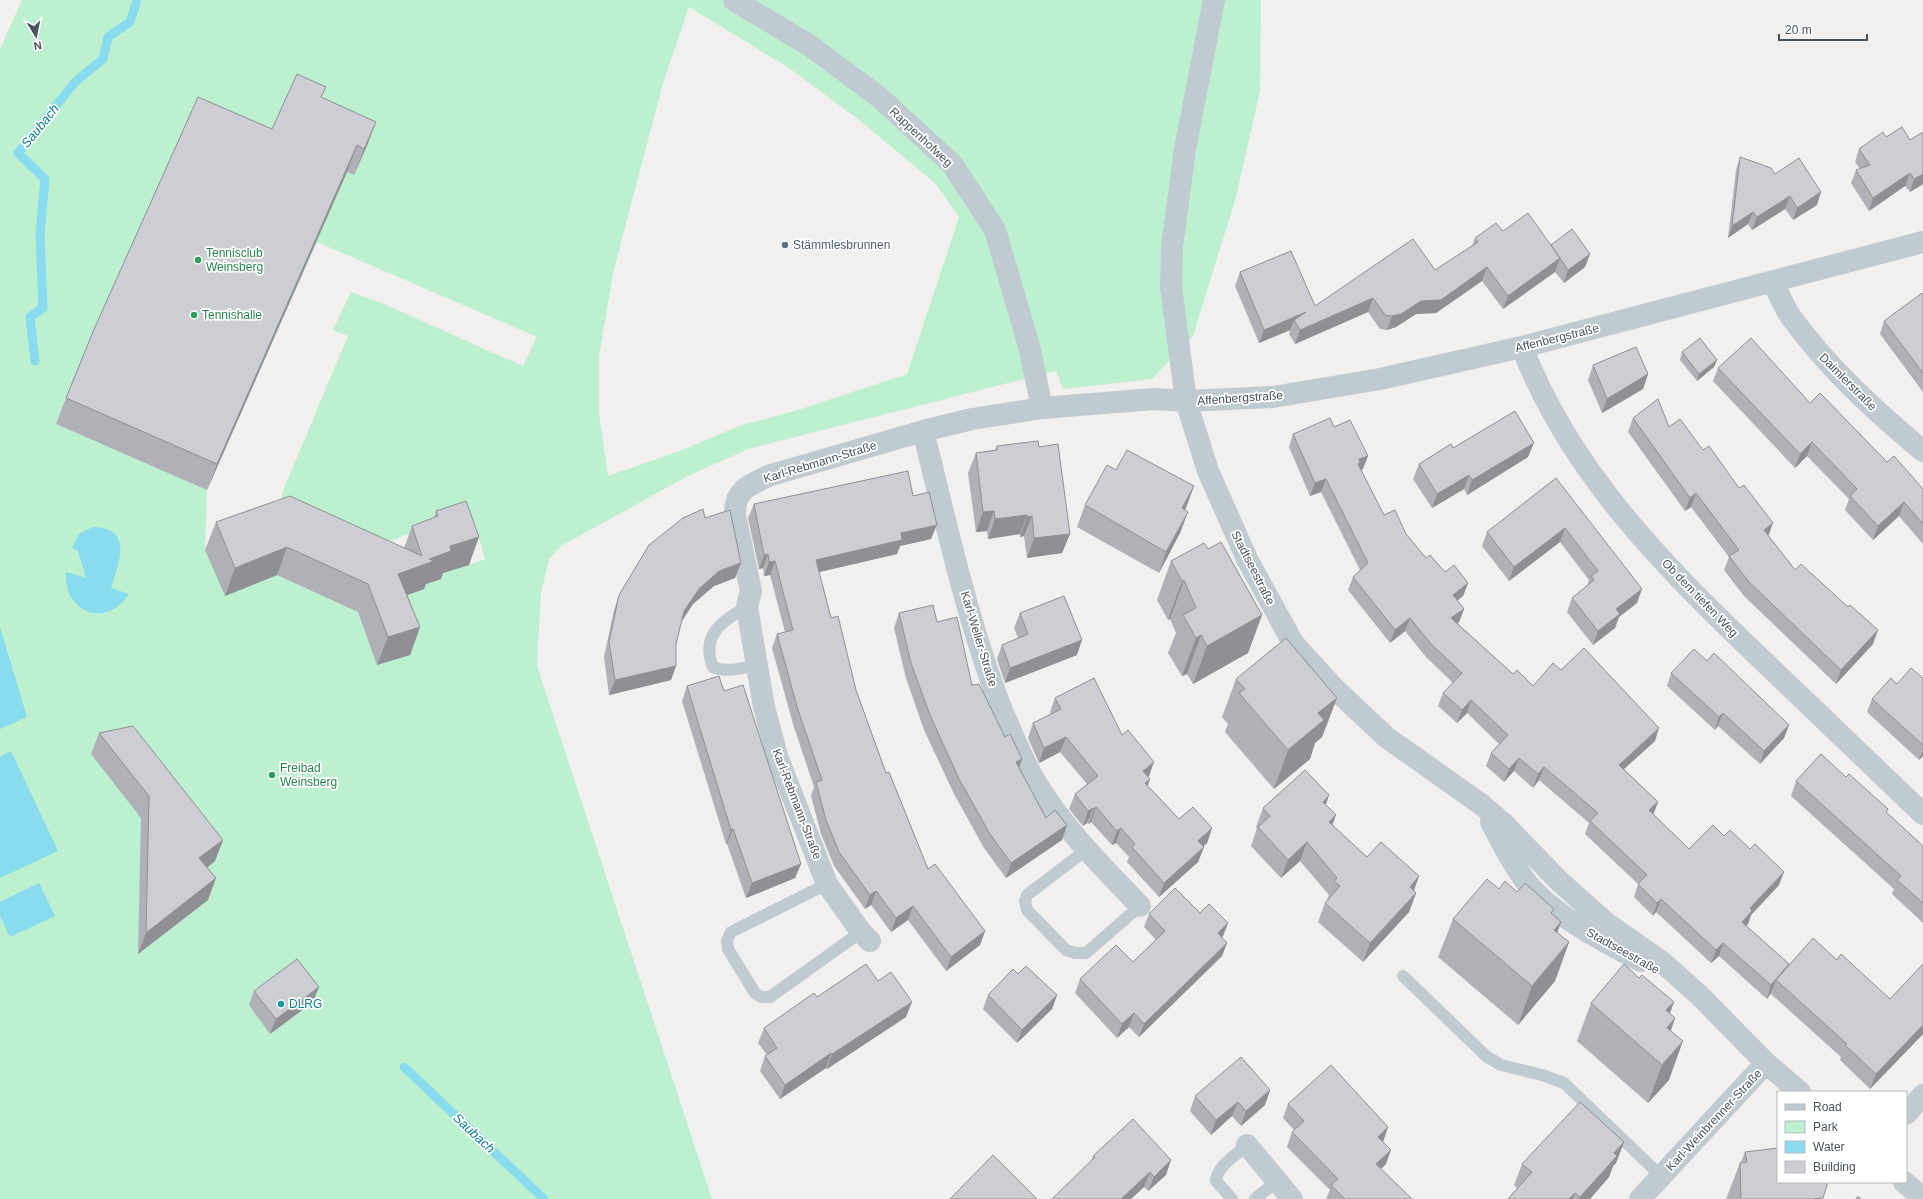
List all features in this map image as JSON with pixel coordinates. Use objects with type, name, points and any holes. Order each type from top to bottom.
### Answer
[{"type":"street","name":"Rappenhofweg","points":[[734,0],[809,45],[879,97],[952,164],[995,230],[1029,346],[1042,408]]},
{"type":"street","name":"Stadtseestraße","points":[[1214,0],[1185,149],[1172,246],[1171,287],[1186,401],[1208,470],[1247,559],[1293,643],[1332,686],[1386,737],[1482,806],[1503,823],[1558,880],[1605,922],[1662,962],[1699,995],[1766,1063],[1799,1091]]},
{"type":"street","name":"Affenbergstraße","points":[[1186,401],[1273,397],[1380,379],[1522,347],[1923,242]]},
{"type":"street","name":"Daimlerstraße","points":[[1773,282],[1790,316],[1829,365],[1897,430],[1923,451]]},
{"type":"street","name":"Ob dem tiefen Weg","points":[[1522,347],[1535,382],[1563,433],[1608,497],[1693,593],[1923,814]]},
{"type":"street","name":"Karl-Rebmann-Straße","points":[[866,937],[827,884],[778,759],[764,707],[747,607],[751,591],[734,505],[739,495],[750,485],[771,475],[923,430],[972,419],[1042,408],[1154,399],[1186,401]]},
{"type":"street","name":"Karl-Weller-Straße","points":[[923,430],[986,670],[1014,738],[1038,786],[1086,850],[1140,906]]},
{"type":"street","name":"Karl-Weinbrenner-Straße","points":[[1640,1199],[1766,1063]]},
{"type":"street","points":[[1907,1113],[1923,1095]]},
{"type":"street","points":[[1247,1145],[1292,1199]]},
{"type":"street","points":[[1905,1183],[1923,1198]]},
{"type":"lane","points":[[747,607],[727,618],[717,627],[709,648],[709,658],[713,666],[719,669],[732,670],[757,665]]},
{"type":"lane","name":"Karl-Weller-Straße","points":[[1086,850],[1027,895],[1025,902],[1027,910],[1066,950],[1075,953],[1086,953],[1140,906]]},
{"type":"lane","name":"Karl-Rebmann-Straße","points":[[827,884],[731,932],[727,940],[728,949],[755,993],[761,997],[770,997],[866,937]]},
{"type":"lane","name":"Karl-Weinbrenner-Straße","points":[[1403,976],[1486,1056],[1501,1065],[1542,1075],[1564,1083],[1661,1176]]},
{"type":"lane","points":[[1232,1199],[1216,1181],[1216,1175],[1219,1169],[1247,1145]]},
{"type":"lane","points":[[1255,1199],[1277,1181]]},
{"type":"green space","points":[[22,0],[1261,0],[1260,91],[1236,197],[1193,336],[1152,379],[1063,389],[1056,371],[748,449],[688,476],[561,546],[549,559],[541,593],[537,666],[712,1199],[0,1199],[0,49]],"holes":[[[689,7],[789,68],[859,120],[935,183],[959,217],[907,374],[798,410],[739,426],[685,449],[608,476],[599,413],[599,356],[613,273],[663,83]],[[317,242],[537,337],[523,366],[384,304],[351,292],[333,330],[348,336],[285,486],[276,514],[375,548],[462,511],[477,531],[485,559],[469,565],[205,550],[207,490]]]},
{"type":"water","points":[[93,527],[106,529],[115,534],[119,540],[119,558],[111,588],[129,594],[120,605],[109,611],[99,613],[88,612],[71,598],[67,586],[66,572],[86,578],[78,551],[72,548],[79,534]]},
{"type":"water","points":[[0,627],[27,717],[0,729]]},
{"type":"water","points":[[11,751],[58,851],[0,878],[0,757]]},
{"type":"water","points":[[39,883],[55,916],[10,937],[0,916],[0,902]]},
{"type":"building","name":"Tennishalle","points":[[297,74],[326,87],[321,97],[376,122],[364,149],[357,145],[217,464],[66,398],[95,327],[198,97],[272,129]]},
{"type":"building","points":[[1902,127],[1910,140],[1923,132],[1923,174],[1914,179],[1910,173],[1873,198],[1856,170],[1870,165],[1859,149],[1883,132],[1886,137]]},
{"type":"building","points":[[1740,157],[1771,168],[1775,174],[1799,158],[1821,192],[1797,208],[1790,196],[1757,217],[1753,212],[1732,226]]},
{"type":"building","points":[[1528,213],[1560,258],[1508,296],[1487,267],[1441,300],[1421,301],[1401,314],[1392,316],[1385,315],[1373,298],[1300,330],[1294,320],[1306,312],[1264,330],[1240,272],[1291,251],[1315,306],[1413,239],[1435,270],[1478,242],[1475,238],[1496,223],[1503,231]]},
{"type":"building","points":[[1572,229],[1590,254],[1568,270],[1551,245]]},
{"type":"building","points":[[1922,293],[1923,294],[1923,373],[1884,321]]},
{"type":"building","points":[[1700,338],[1717,360],[1699,374],[1682,352]]},
{"type":"building","points":[[1751,338],[1810,403],[1820,393],[1887,462],[1894,456],[1923,489],[1923,524],[1904,502],[1878,526],[1850,496],[1857,489],[1812,442],[1800,454],[1718,368]]},
{"type":"building","points":[[1636,347],[1648,374],[1607,399],[1593,365]]},
{"type":"building","points":[[1658,399],[1669,427],[1680,419],[1703,450],[1709,446],[1739,488],[1744,485],[1773,523],[1764,530],[1795,570],[1801,564],[1848,607],[1850,605],[1878,630],[1841,670],[1749,582],[1729,556],[1739,550],[1696,493],[1690,498],[1633,418]]},
{"type":"building","points":[[1515,411],[1534,443],[1472,480],[1469,475],[1437,494],[1419,464],[1451,444],[1453,448]]},
{"type":"building","points":[[1330,418],[1334,427],[1350,420],[1368,456],[1359,459],[1360,463],[1358,464],[1384,515],[1395,510],[1406,534],[1426,558],[1430,555],[1445,572],[1454,565],[1468,583],[1453,595],[1464,609],[1451,618],[1513,674],[1517,670],[1533,686],[1553,663],[1561,670],[1584,648],[1659,728],[1619,765],[1658,802],[1649,810],[1689,849],[1713,825],[1724,836],[1730,830],[1750,849],[1755,844],[1784,872],[1750,908],[1752,911],[1742,922],[1789,964],[1771,985],[1723,943],[1716,950],[1661,899],[1657,903],[1638,884],[1647,875],[1590,821],[1598,813],[1544,767],[1538,774],[1519,758],[1509,769],[1491,753],[1508,735],[1471,700],[1462,710],[1443,693],[1462,673],[1431,644],[1410,618],[1395,630],[1353,577],[1368,563],[1326,479],[1315,483],[1293,434]]},
{"type":"building","points":[[1038,441],[1039,447],[1058,444],[1070,534],[1034,538],[1032,516],[1027,517],[1027,515],[995,519],[994,511],[983,512],[976,453],[997,450],[997,446]]},
{"type":"building","points":[[1127,450],[1194,486],[1182,508],[1188,512],[1166,552],[1085,505],[1107,465],[1116,470]]},
{"type":"building","points":[[908,471],[913,496],[929,492],[937,525],[901,533],[902,540],[816,560],[831,618],[838,616],[856,690],[886,773],[889,772],[928,869],[935,864],[985,931],[951,957],[913,906],[896,918],[876,891],[870,895],[839,852],[826,820],[816,782],[822,780],[798,710],[777,634],[793,630],[775,561],[769,562],[768,554],[764,555],[754,504]]},
{"type":"building","points":[[1556,478],[1642,589],[1616,609],[1620,614],[1598,631],[1572,598],[1594,580],[1591,576],[1598,571],[1565,528],[1514,567],[1487,532]]},
{"type":"building","points":[[290,496],[422,556],[412,526],[438,516],[436,511],[466,501],[479,537],[450,546],[451,551],[429,559],[434,561],[398,574],[420,627],[388,637],[368,584],[287,547],[235,568],[216,522]]},
{"type":"building","points":[[703,509],[705,518],[730,510],[741,563],[719,571],[699,589],[684,611],[676,644],[676,666],[615,680],[609,642],[619,595],[649,545],[683,518]]},
{"type":"building","points":[[1221,542],[1262,615],[1207,646],[1201,635],[1196,638],[1183,615],[1196,608],[1184,580],[1182,581],[1171,561],[1204,543],[1208,549]]},
{"type":"building","points":[[1064,596],[1082,640],[1010,668],[1002,645],[1028,634],[1020,613]]},
{"type":"building","points":[[933,605],[937,622],[957,617],[972,685],[979,684],[1005,737],[1010,734],[1022,759],[1016,762],[1046,818],[1055,810],[1067,825],[1011,863],[990,834],[959,779],[930,715],[911,663],[899,613]]},
{"type":"building","points":[[1286,638],[1337,698],[1318,713],[1324,720],[1288,750],[1239,693],[1245,689],[1236,679]]},
{"type":"building","points":[[1694,649],[1707,661],[1714,653],[1789,725],[1764,751],[1723,713],[1719,717],[1671,673]]},
{"type":"building","points":[[1911,668],[1923,678],[1923,745],[1872,699],[1891,678],[1897,684]]},
{"type":"building","points":[[719,676],[724,691],[743,685],[801,864],[752,883],[733,829],[731,830],[687,686]]},
{"type":"building","points":[[1094,678],[1122,735],[1128,730],[1154,762],[1143,771],[1150,779],[1145,783],[1179,819],[1193,807],[1212,828],[1198,841],[1204,847],[1164,883],[1132,847],[1135,844],[1121,828],[1117,831],[1096,807],[1088,811],[1075,794],[1098,776],[1066,737],[1044,748],[1033,723],[1061,709],[1055,698]]},
{"type":"building","points":[[133,726],[223,840],[199,858],[216,878],[146,933],[149,796],[99,733]]},
{"type":"building","points":[[1821,754],[1846,777],[1849,774],[1888,809],[1886,812],[1923,846],[1923,903],[1897,880],[1901,876],[1796,781]]},
{"type":"building","points":[[1305,770],[1329,795],[1323,802],[1336,815],[1329,822],[1367,857],[1381,842],[1419,876],[1410,887],[1416,893],[1370,943],[1325,903],[1340,886],[1334,881],[1337,878],[1307,842],[1288,860],[1258,827],[1270,816],[1263,808]]},
{"type":"building","points":[[1487,879],[1499,889],[1505,881],[1517,892],[1525,883],[1554,909],[1551,913],[1561,922],[1554,930],[1569,942],[1532,986],[1453,919]]},
{"type":"building","points":[[1175,888],[1200,913],[1209,904],[1228,923],[1218,933],[1227,943],[1144,1024],[1134,1013],[1122,1024],[1080,979],[1116,945],[1133,962],[1165,931],[1149,914]]},
{"type":"building","points":[[1813,938],[1837,960],[1841,954],[1890,999],[1923,964],[1923,1025],[1876,1074],[1845,1045],[1847,1044],[1776,980]]},
{"type":"building","points":[[297,959],[319,987],[276,1019],[254,991]]},
{"type":"building","points":[[866,964],[878,981],[891,972],[912,1002],[832,1054],[831,1053],[785,1085],[765,1056],[777,1048],[764,1028],[814,993],[817,997]]},
{"type":"building","points":[[1624,964],[1639,978],[1642,975],[1674,1002],[1666,1010],[1675,1018],[1667,1028],[1683,1041],[1662,1065],[1591,1003]]},
{"type":"building","points":[[1026,966],[1057,995],[1022,1030],[988,995],[1013,969],[1018,974]]},
{"type":"building","points":[[1241,1057],[1270,1090],[1246,1111],[1238,1102],[1216,1120],[1195,1096]]},
{"type":"building","points":[[1331,1065],[1388,1127],[1378,1137],[1391,1150],[1376,1164],[1412,1199],[1345,1199],[1331,1185],[1338,1179],[1292,1132],[1304,1121],[1288,1104]]},
{"type":"building","points":[[1580,1102],[1624,1142],[1614,1153],[1617,1156],[1580,1197],[1575,1193],[1569,1199],[1508,1199],[1532,1172],[1522,1164]]},
{"type":"building","points":[[1133,1119],[1171,1160],[1154,1177],[1150,1172],[1121,1199],[1052,1199],[1095,1157],[1093,1156]]},
{"type":"building","points":[[1777,1148],[1777,1183],[1828,1183],[1823,1198],[1741,1199],[1740,1163],[1747,1162],[1745,1152]]},
{"type":"building","points":[[993,1155],[1037,1199],[950,1199]]},
{"type":"waterway","name":"Saubach","points":[[35,361],[30,317],[43,308],[40,234],[45,179],[18,153],[75,82],[103,59],[108,37],[130,22],[137,0]]},
{"type":"waterway","name":"Saubach","points":[[404,1067],[544,1199]]},
{"type":"place","name":"Stämmlesbrunnen","points":[[785,245]]},
{"type":"place","name":"Tennisclub Weinsberg","points":[[198,260]]},
{"type":"place","name":"Tennishalle","points":[[194,315]]},
{"type":"place","name":"Freibad Weinsberg","points":[[272,775]]},
{"type":"place","name":"DLRG","points":[[281,1004]]}]
